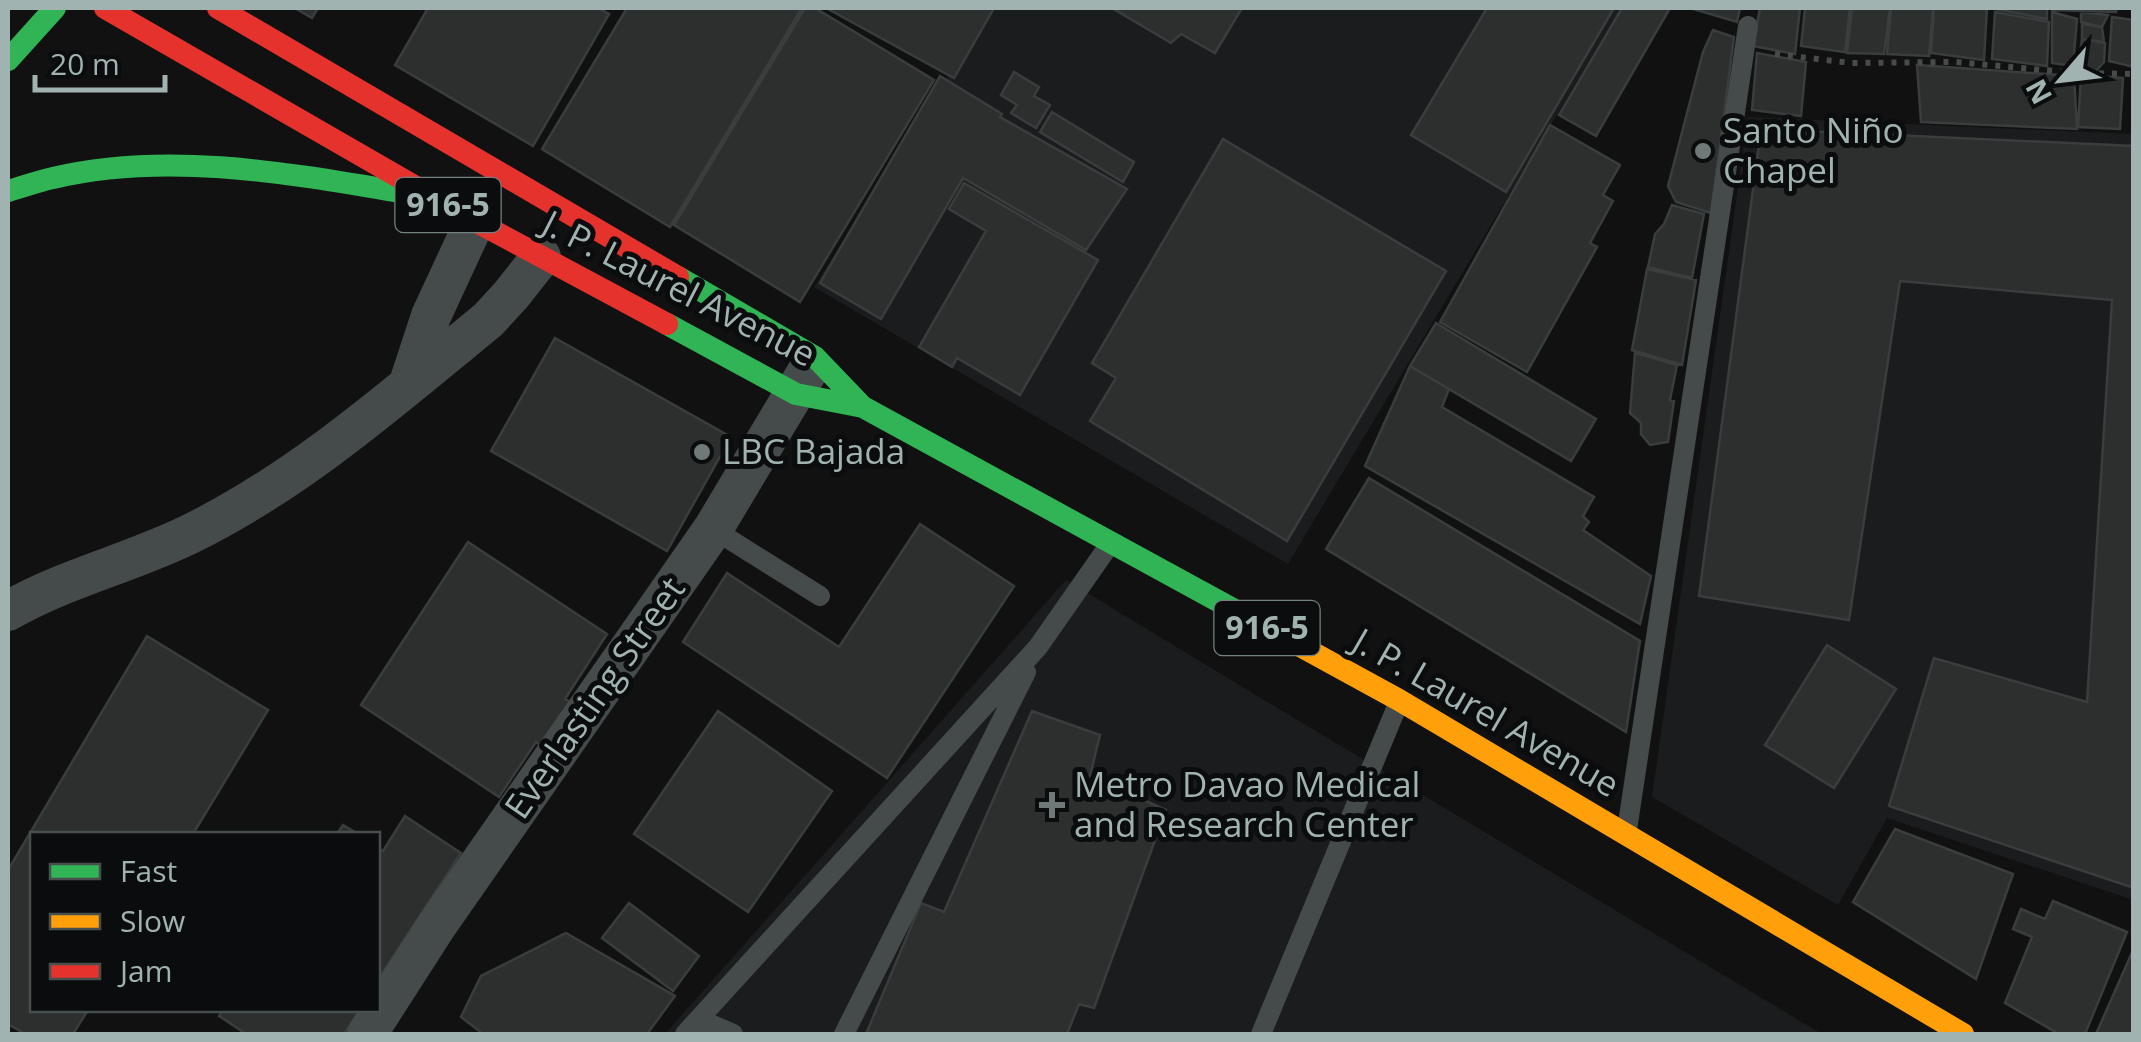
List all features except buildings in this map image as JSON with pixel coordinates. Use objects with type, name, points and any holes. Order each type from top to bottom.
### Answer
[{"type":"main road","points":[[8,60],[56,8]]},
{"type":"main road","name":"J. P. Laurel Avenue","points":[[106,8],[474,221],[796,394],[862,407],[1400,700],[1963,1034]]},
{"type":"main road","name":"J. P. Laurel Avenue","points":[[218,8],[815,357],[862,407]]},
{"type":"main road","points":[[8,191],[84,171],[160,166],[300,177],[435,198]]},
{"type":"street","points":[[409,384],[431,316],[474,221]]},
{"type":"street","points":[[8,612],[44,592],[140,558],[255,499],[326,449],[488,320],[541,257]]},
{"type":"street","name":"Everlasting Street","points":[[366,1034],[436,925],[713,529],[815,357]]},
{"type":"lane","points":[[1626,836],[1748,26]]},
{"type":"lane","points":[[713,529],[820,596]]},
{"type":"lane","points":[[844,1034],[1038,648],[1111,542]]},
{"type":"lane","points":[[692,1026],[1038,648]]},
{"type":"lane","points":[[1261,1034],[1400,700]]},
{"type":"lane","points":[[692,1026],[732,1034]]},
{"type":"path","points":[[1744,50],[1851,63],[1956,62],[2134,74]]},
{"type":"shaded area","points":[[992,8],[1621,8],[1288,564],[814,287]]},
{"type":"shaded area","points":[[1748,117],[2133,134],[2133,900],[1887,818],[1838,905],[1652,797]]},
{"type":"shaded area","points":[[1066,580],[1264,700],[1822,1034],[665,1034]]},
{"type":"traffic: fast","points":[[8,60],[55,8]]},
{"type":"traffic: fast","points":[[8,191],[96,170],[183,166],[270,172],[400,192]]},
{"type":"traffic: fast","points":[[678,277],[815,357],[863,407],[1251,619]]},
{"type":"traffic: fast","points":[[667,324],[796,394],[863,407]]},
{"type":"traffic: slow","points":[[1251,619],[1399,700],[1963,1034]]},
{"type":"traffic: jam","points":[[105,8],[475,221],[667,324]]},
{"type":"traffic: jam","points":[[218,8],[678,277]]},
{"type":"place","name":"Santo Niño Chapel","points":[[1703,151]]},
{"type":"place","name":"LBC Bajada","points":[[702,452]]},
{"type":"place","name":"Metro Davao Medical and Research Center","points":[[1052,805]]}]
